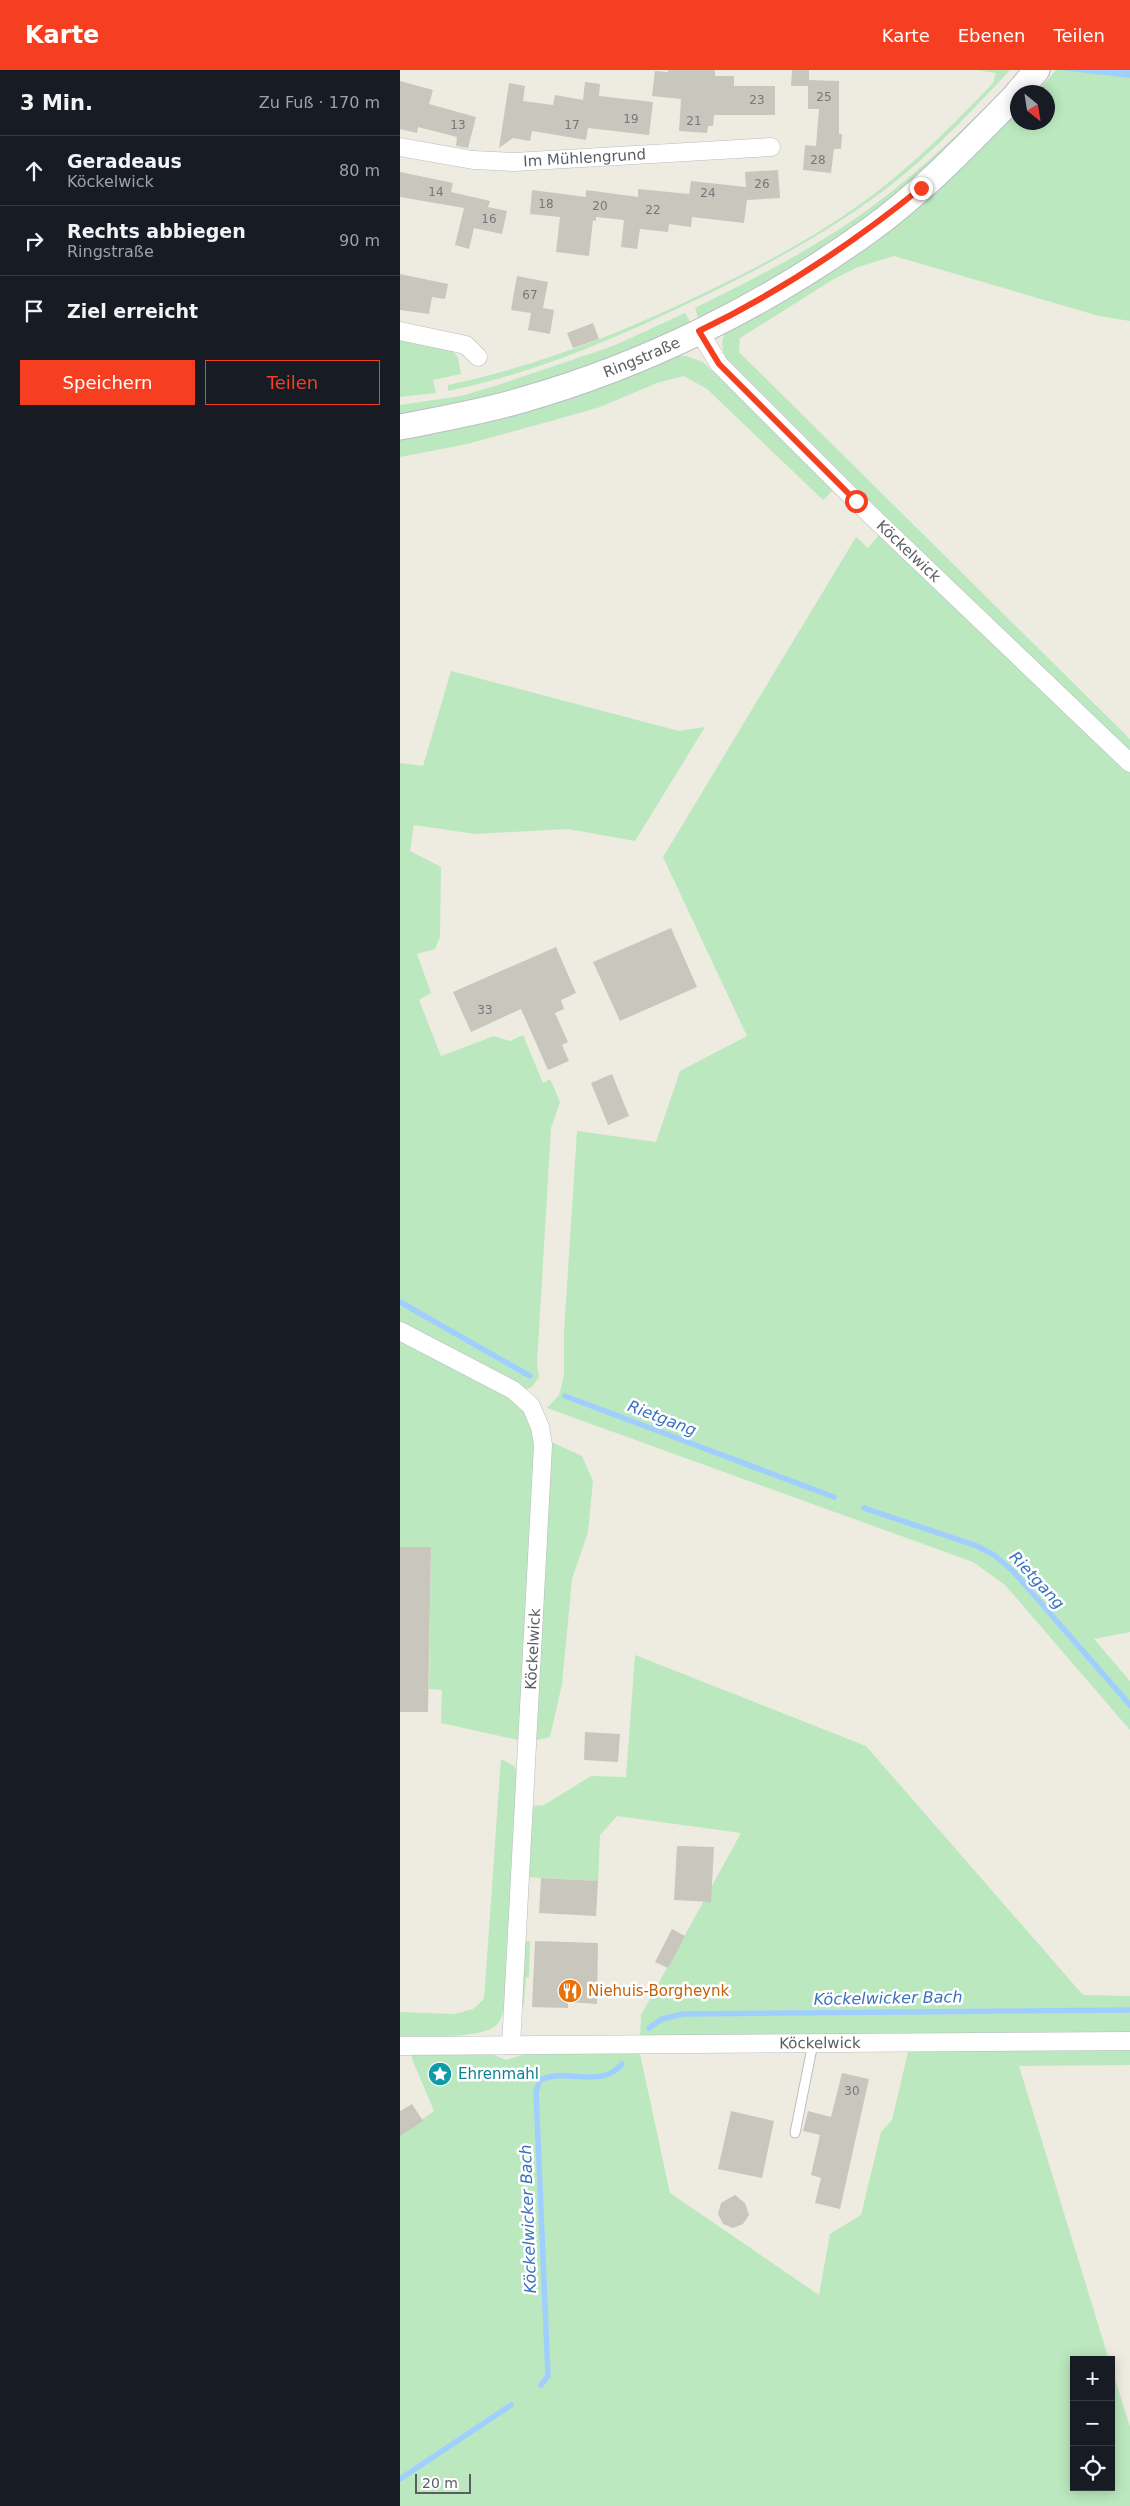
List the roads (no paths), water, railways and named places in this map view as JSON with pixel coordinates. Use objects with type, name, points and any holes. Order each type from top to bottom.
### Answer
[{"type":"main road","name":"Ringstraße","points":[[1025,85],[1037,70]]},
{"type":"main road","name":"Ringstraße","points":[[400,427],[522,400],[629,363],[754,304],[810,270],[868,231],[921,188],[1010,101]]},
{"type":"street","name":"Im Mühlengrund","points":[[400,147],[473,160],[514,162],[771,147]]},
{"type":"street","points":[[400,331],[466,346],[478,357]]},
{"type":"street","name":"Köckelwick","points":[[699,331],[719,364],[732,378],[877,521],[1130,763]]},
{"type":"street","name":"Köckelwick","points":[[400,1331],[513,1390],[531,1406],[540,1427],[543,1445],[511,2045]]},
{"type":"street","name":"Köckelwick","points":[[400,2046],[1130,2041]]},
{"type":"lane","points":[[795,2133],[813,2043]]},
{"type":"water","points":[[1061,70],[1130,70],[1130,78]]},
{"type":"waterway","name":"Rietgang","points":[[400,1302],[530,1376]]},
{"type":"waterway","name":"Rietgang","points":[[565,1396],[834,1497]]},
{"type":"waterway","name":"Rietgang","points":[[864,1508],[977,1546],[994,1555],[1014,1572],[1130,1705]]},
{"type":"waterway","name":"Köckelwicker Bach","points":[[649,2028],[662,2019],[683,2014],[1130,2010]]},
{"type":"waterway","name":"Köckelwicker Bach","points":[[541,2385],[548,2376],[536,2092],[540,2080],[561,2076],[604,2076],[614,2072],[622,2064]]},
{"type":"waterway","name":"Köckelwicker Bach","points":[[400,2479],[511,2405]]},
{"type":"place","name":"Niehuis-Borgheynk","points":[[570,1991]]},
{"type":"place","name":"Ehrenmahl","points":[[440,2074]]}]
